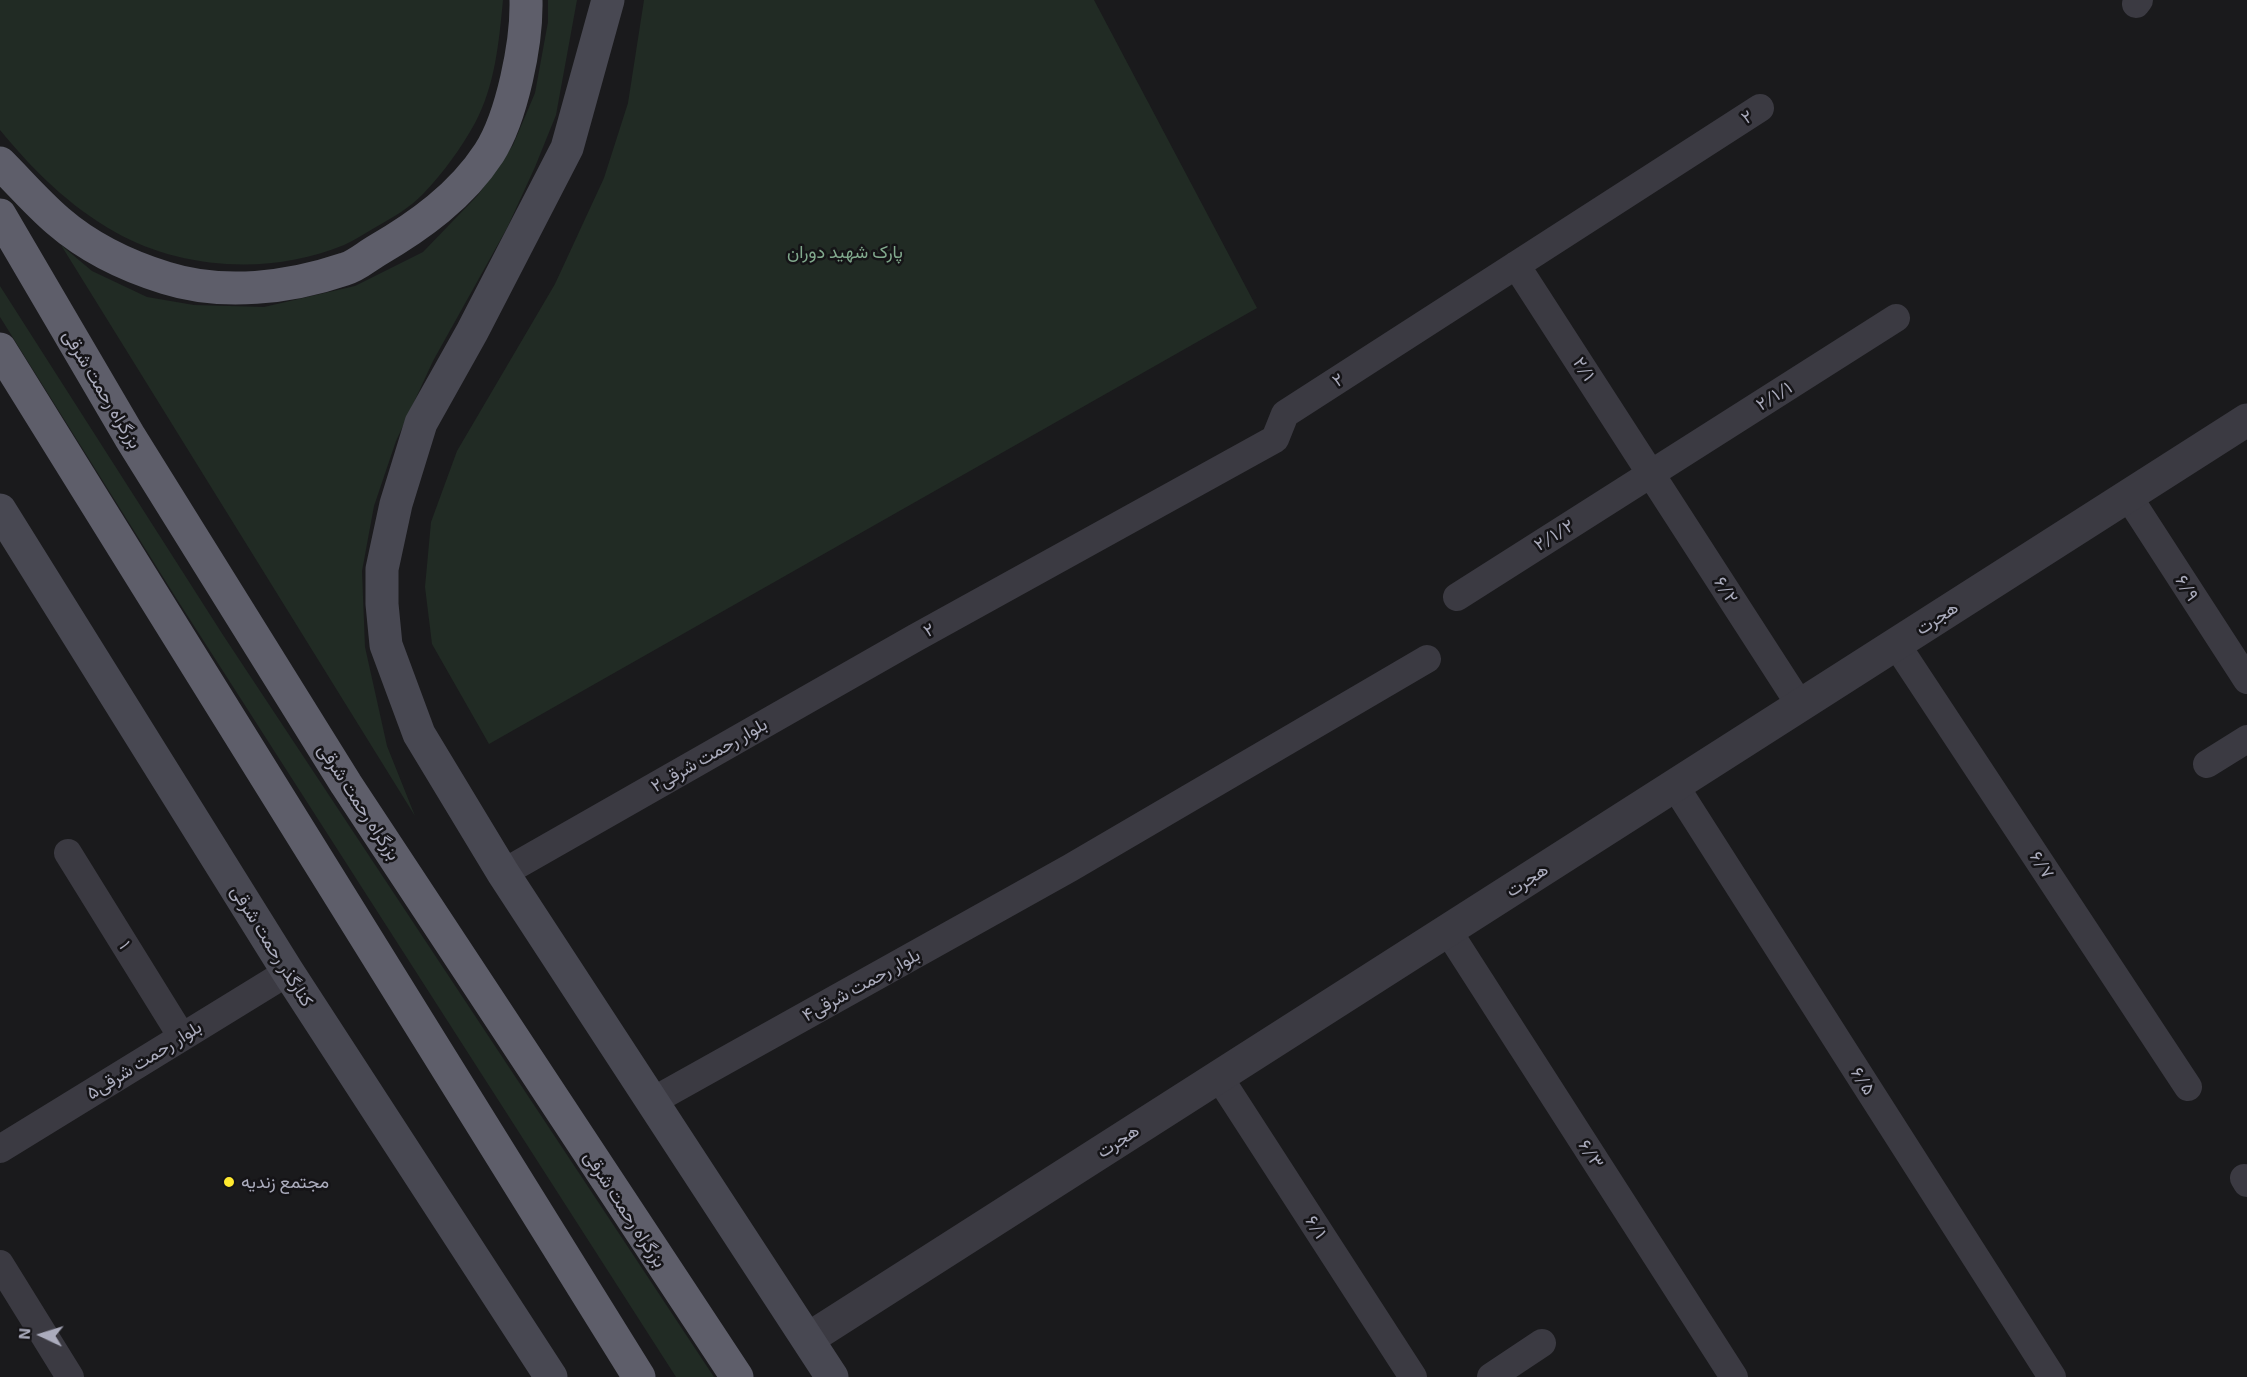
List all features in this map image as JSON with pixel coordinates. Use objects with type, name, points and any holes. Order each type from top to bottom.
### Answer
[{"type":"highway","points":[[0,163],[58,221],[108,255],[166,279],[224,289],[288,284],[347,269],[408,232],[446,203],[489,153],[515,90],[526,16],[526,0]]},
{"type":"highway","name":"بزرگراه رحمت شرقی","points":[[0,215],[130,437],[346,784],[736,1377]]},
{"type":"highway","points":[[0,349],[639,1377]]},
{"type":"main road","points":[[608,0],[567,148],[472,332],[421,423],[396,504],[382,569],[382,604],[387,645],[400,688],[419,734],[503,873],[832,1377]]},
{"type":"main road","name":"کنارگذر رحمت شرقی","points":[[0,510],[288,972],[551,1377]]},
{"type":"street","name":"۲","points":[[915,638],[1275,439],[1285,414],[1760,108]]},
{"type":"street","name":"۲/۱","points":[[1516,265],[1651,474]]},
{"type":"street","name":"۲/۱/۱","points":[[1651,474],[1896,318]]},
{"type":"street","name":"هجرت","points":[[808,1340],[2247,420]]},
{"type":"street","name":"۲/۱/۲","points":[[1457,597],[1651,474]]},
{"type":"street","name":"۶/۲","points":[[1651,474],[1800,705]]},
{"type":"street","name":"۶/۹","points":[[2128,496],[2247,680]]},
{"type":"street","name":"بلوار رحمت شرقی۲","points":[[503,873],[915,638]]},
{"type":"street","name":"۶/۷","points":[[1896,644],[2188,1087]]},
{"type":"street","name":"بلوار رحمت شرقی۴","points":[[651,1102],[1070,868],[1427,659]]},
{"type":"street","points":[[2207,765],[2247,740]]},
{"type":"street","name":"۶/۵","points":[[1675,786],[2052,1377]]},
{"type":"street","name":"۱","points":[[68,853],[182,1037]]},
{"type":"street","name":"۶/۳","points":[[1448,931],[1734,1377]]},
{"type":"street","name":"۵بلوار رحمت شرقی","points":[[0,1149],[288,972]]},
{"type":"street","name":"۶/۱","points":[[1219,1077],[1413,1377]]},
{"type":"street","points":[[0,1264],[70,1377]]},
{"type":"street","points":[[1491,1377],[1542,1343]]},
{"type":"green space","points":[[0,0],[503,0],[492,79],[482,109],[458,150],[424,193],[401,212],[344,245],[316,255],[287,261],[228,264],[198,261],[169,254],[141,245],[115,232],[67,199],[25,159],[0,130]]},
{"type":"green space","points":[[548,0],[577,0],[556,115],[507,228],[433,361],[396,441],[374,506],[362,571],[365,647],[387,746],[415,816],[61,245],[92,271],[147,297],[194,305],[264,307],[355,286],[423,252],[478,195],[513,145],[535,93],[548,22]]},
{"type":"green space","name":"پارک شهید دوران","points":[[644,0],[1094,0],[1257,308],[489,744],[432,644],[425,587],[431,522],[457,451],[555,284],[604,178],[628,103]]},
{"type":"green space","points":[[0,286],[223,635],[714,1377],[676,1377],[178,601],[0,317]]},
{"type":"place","name":"مجتمع زندیه","points":[[229,1182]]}]
